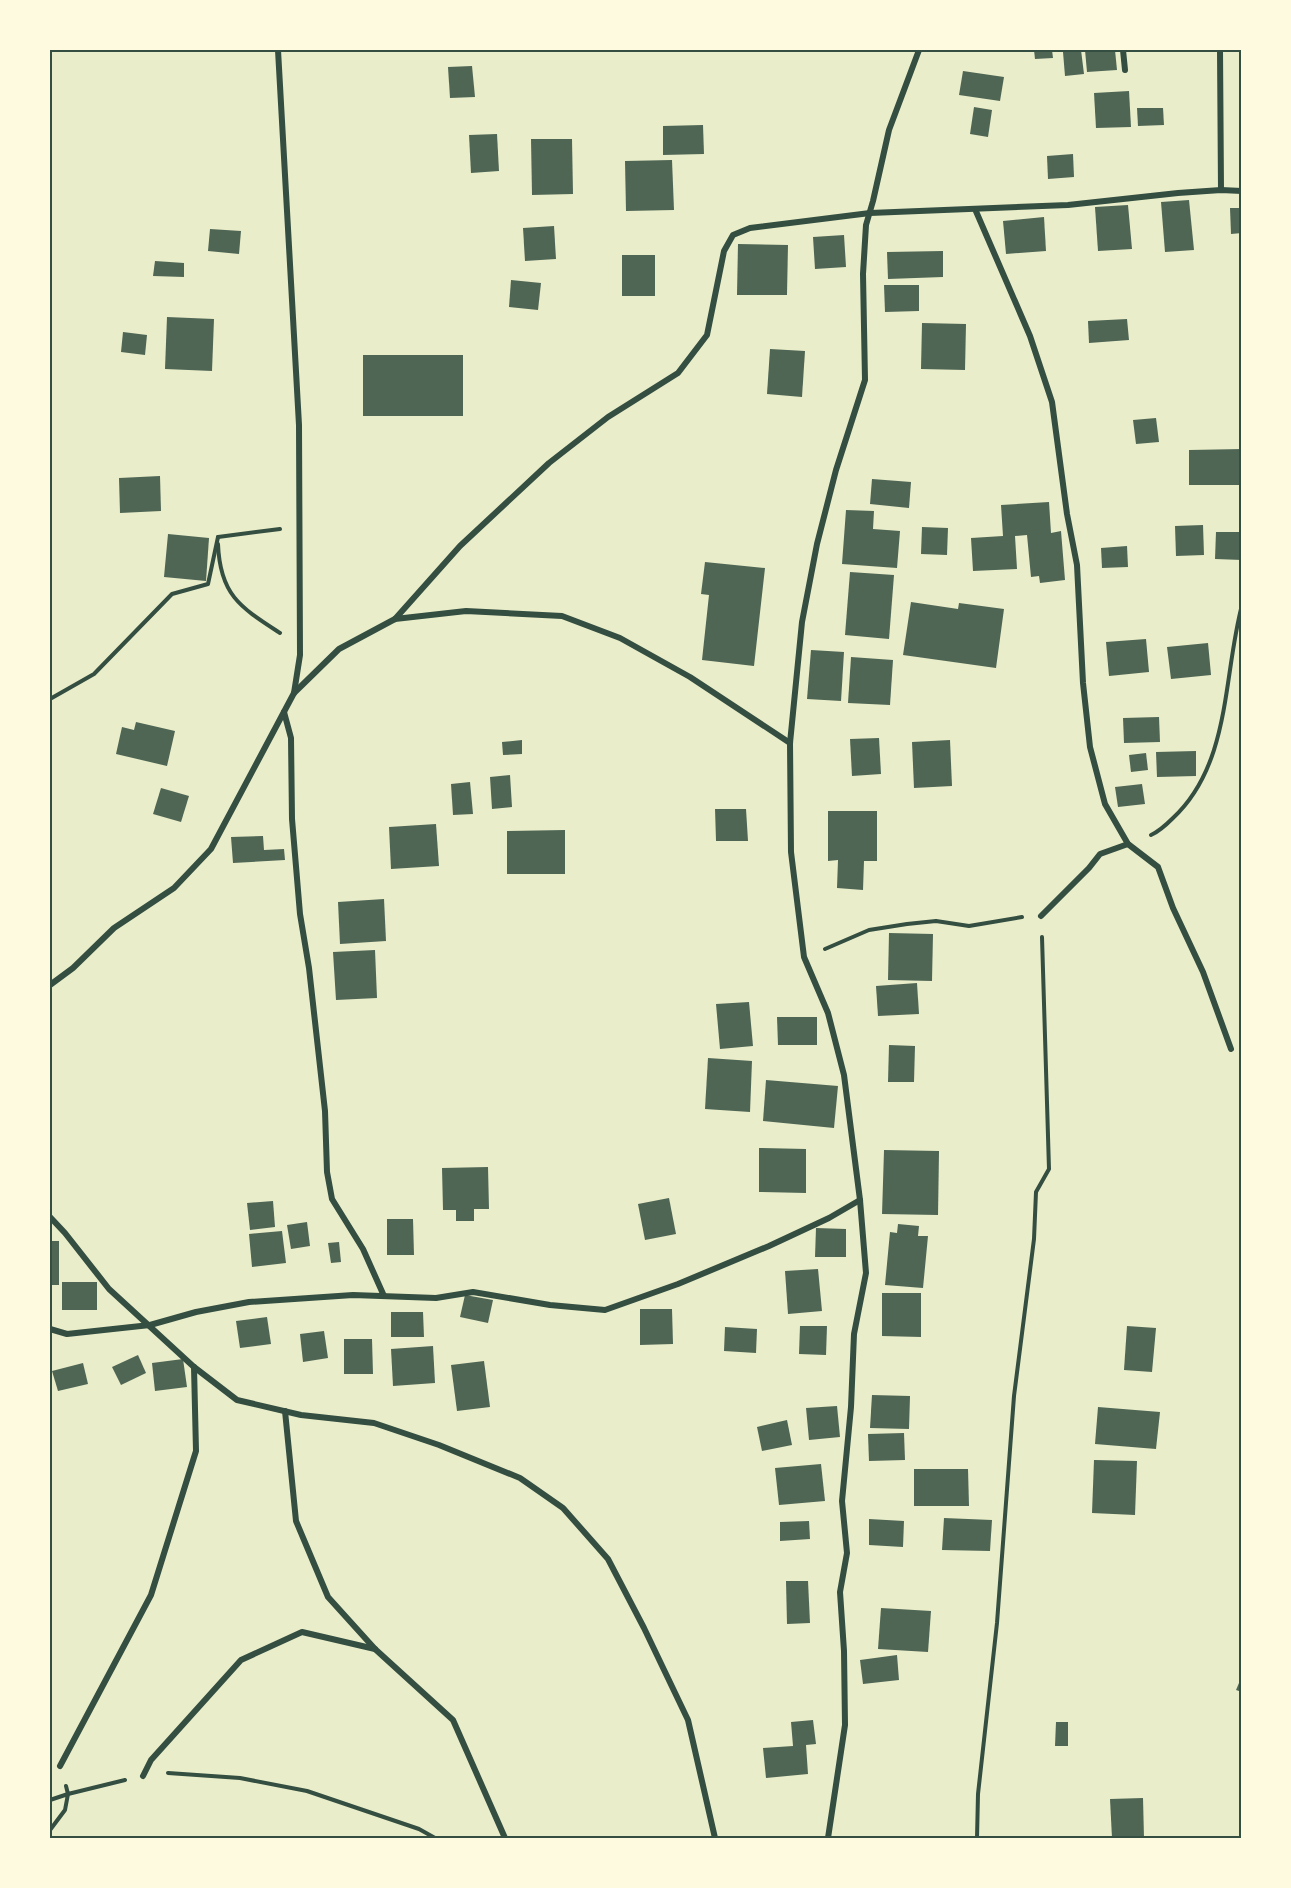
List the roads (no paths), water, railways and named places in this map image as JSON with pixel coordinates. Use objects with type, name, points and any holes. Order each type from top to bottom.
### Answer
[{"type":"street","points":[[278,50],[299,425],[300,655],[294,693]]},
{"type":"street","points":[[828,1839],[844,1725],[844,1651],[840,1592],[847,1553],[842,1501],[851,1407],[854,1334],[866,1274],[860,1200],[844,1075],[828,1013],[804,957],[791,852],[790,743],[802,622],[818,544],[836,470],[865,380],[862,274],[866,225],[889,130],[918,50]]},
{"type":"street","points":[[1123,50],[1125,70]]},
{"type":"street","points":[[1220,50],[1221,190]]},
{"type":"street","points":[[50,985],[73,968],[114,928],[174,888],[211,849],[294,693],[339,649],[395,619],[460,546],[549,463],[608,417],[678,373],[707,335],[724,251],[733,235],[759,227],[870,213],[1068,205],[1221,190],[1242,191]]},
{"type":"street","points":[[975,209],[1030,336],[1052,402],[1067,514],[1077,565],[1083,683],[1090,747],[1105,804],[1128,844],[1158,867],[1173,908],[1203,972],[1231,1049]]},
{"type":"street","points":[[395,619],[466,611],[562,616],[620,638],[690,677],[790,743]]},
{"type":"street","points":[[284,712],[291,738],[292,819],[300,914],[309,969],[325,1111],[327,1172],[332,1199],[363,1249],[384,1296]]},
{"type":"street","points":[[1041,916],[1100,854],[1128,844]]},
{"type":"street","points":[[50,1329],[67,1334],[150,1325],[196,1312],[249,1302],[353,1295],[436,1298],[473,1292],[550,1305],[605,1310],[678,1284],[769,1246],[829,1218],[860,1200]]},
{"type":"street","points":[[50,1217],[109,1289],[194,1367],[237,1400],[301,1415],[374,1423],[440,1445],[520,1478],[563,1508],[608,1559],[688,1720],[715,1839]]},
{"type":"street","points":[[60,1766],[151,1595],[196,1451],[194,1367]]},
{"type":"street","points":[[285,1411],[296,1521],[328,1597],[375,1649],[453,1720],[505,1839]]},
{"type":"street","points":[[143,1776],[151,1760],[241,1660],[302,1632],[375,1649]]}]
